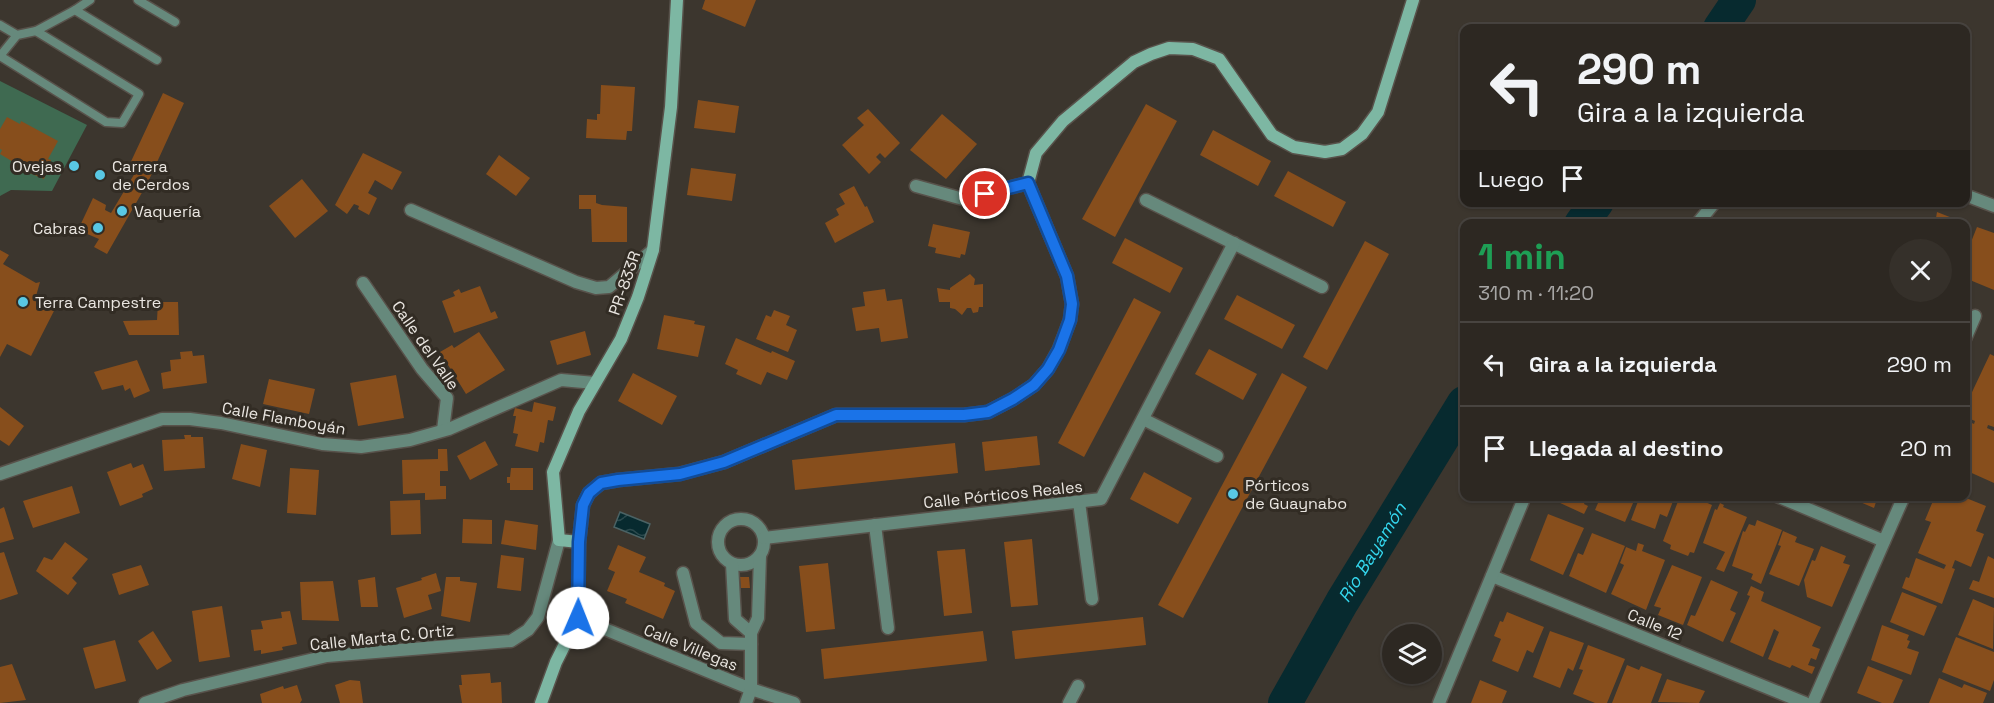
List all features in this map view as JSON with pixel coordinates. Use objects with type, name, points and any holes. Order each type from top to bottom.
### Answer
[{"type":"street","name":"PR-833R","points":[[559,540],[553,472],[579,411],[621,339],[653,250],[671,107],[677,0]]},
{"type":"street","points":[[541,703],[556,662],[578,618],[579,542],[583,505],[589,493],[601,483],[680,474],[724,462],[836,415],[964,415],[988,412],[1013,399],[1034,385],[1048,369],[1059,350],[1070,320],[1072,304],[1067,276],[1028,183],[1036,153],[1063,121],[1134,62],[1169,48],[1193,49],[1219,58],[1272,135],[1294,147],[1325,152],[1342,149],[1362,135],[1378,112],[1413,0]]},
{"type":"street","points":[[916,186],[963,200],[1028,183]]},
{"type":"street","points":[[1970,197],[1994,206]]},
{"type":"street","points":[[1146,200],[1322,287]]},
{"type":"street","points":[[1701,219],[1711,207]]},
{"type":"street","points":[[411,210],[576,282],[596,288],[609,287],[653,250]]},
{"type":"street","name":"Calle Pórticos Reales","points":[[764,538],[1101,499],[1234,243]]},
{"type":"street","name":"Calle del Valle","points":[[363,283],[422,369],[447,398],[443,430]]},
{"type":"street","points":[[1970,328],[1975,316]]},
{"type":"street","name":"Calle Flamboyán","points":[[0,474],[162,419],[190,419],[221,423],[322,444],[361,447],[410,440],[443,430],[561,380],[595,383]]},
{"type":"street","points":[[1143,419],[1217,456]]},
{"type":"street","points":[[1439,703],[1523,501]]},
{"type":"street","points":[[1789,501],[1884,541]]},
{"type":"street","points":[[1813,703],[1903,501]]},
{"type":"street","points":[[1079,502],[1092,599]]},
{"type":"street","points":[[746,703],[750,689],[751,639],[758,618],[760,556],[764,538],[759,528],[747,520],[732,520],[725,525],[718,538],[720,554],[732,564],[747,565],[760,556]]},
{"type":"street","points":[[875,525],[888,628]]},
{"type":"street","points":[[559,540],[579,542]]},
{"type":"street","name":"Calle Marta C. Ortiz","points":[[145,703],[183,690],[327,656],[511,640],[528,630],[538,617],[559,540]]},
{"type":"street","points":[[732,564],[735,618],[751,639]]},
{"type":"street","points":[[683,573],[696,622],[721,643],[751,639]]},
{"type":"street","name":"Calle 12","points":[[1492,576],[1805,703]]},
{"type":"street","name":"Calle Villegas","points":[[578,618],[750,689],[794,703]]},
{"type":"street","points":[[1069,703],[1078,686]]},
{"type":"lane","points":[[36,31],[139,94],[122,123],[106,122],[0,56],[17,35],[36,31],[90,0]]},
{"type":"lane","points":[[138,0],[175,22]]},
{"type":"lane","points":[[75,10],[157,60]]},
{"type":"lane","points":[[0,25],[17,35]]},
{"type":"green space","points":[[0,81],[87,125],[52,191],[11,190],[0,196]]},
{"type":"water","points":[[620,512],[650,524],[644,539],[614,527]]},
{"type":"building","points":[[705,0],[756,0],[745,27],[702,9]]},
{"type":"building","points":[[601,85],[635,87],[632,131],[627,131],[626,140],[586,138],[587,119],[597,120],[597,114],[600,114]]},
{"type":"building","points":[[163,93],[184,103],[148,182],[107,254],[94,247],[99,239],[78,230],[93,198],[106,205],[105,210],[111,213],[135,173],[127,170]]},
{"type":"building","points":[[698,100],[739,106],[735,133],[694,128]]},
{"type":"building","points":[[1146,104],[1177,121],[1115,237],[1082,219]]},
{"type":"building","points":[[868,109],[900,143],[885,158],[880,153],[876,157],[881,162],[869,174],[842,145],[864,125],[857,118]]},
{"type":"building","points":[[942,114],[977,144],[946,179],[910,150]]},
{"type":"building","points":[[7,117],[20,124],[21,121],[58,141],[48,159],[51,160],[44,179],[13,166],[15,163],[0,154],[2,150],[0,149],[0,129]]},
{"type":"building","points":[[1213,130],[1271,161],[1258,186],[1200,155]]},
{"type":"building","points":[[363,153],[402,172],[392,190],[375,180],[368,193],[377,198],[369,215],[354,204],[347,214],[335,205]]},
{"type":"building","points":[[499,155],[530,178],[516,196],[486,174]]},
{"type":"building","points":[[691,168],[736,174],[732,201],[687,195]]},
{"type":"building","points":[[1288,171],[1346,202],[1333,227],[1274,196]]},
{"type":"building","points":[[302,179],[328,211],[295,238],[269,206]]},
{"type":"building","points":[[854,186],[874,222],[835,243],[825,223],[839,215],[836,209],[845,204],[839,194]]},
{"type":"building","points":[[579,195],[596,195],[596,203],[602,205],[627,207],[627,242],[592,242],[591,209],[579,209]]},
{"type":"building","points":[[1937,212],[1955,219],[1936,219]]},
{"type":"building","points":[[933,224],[970,232],[965,255],[961,254],[960,258],[935,253],[936,248],[928,246]]},
{"type":"building","points":[[1977,227],[1994,233],[1994,290],[1970,280],[1970,244]]},
{"type":"building","points":[[1125,238],[1183,268],[1170,293],[1112,263]]},
{"type":"building","points":[[1365,241],[1389,254],[1327,370],[1303,357]]},
{"type":"building","name":"Terra Campestre","points":[[0,250],[9,255],[3,264],[36,283],[40,282],[36,296],[56,307],[31,356],[7,344],[0,357]]},
{"type":"building","points":[[970,274],[975,279],[974,285],[983,284],[983,307],[979,307],[978,312],[973,313],[971,308],[967,308],[962,315],[950,308],[950,302],[939,302],[937,288],[950,290]]},
{"type":"building","points":[[480,286],[491,313],[495,311],[498,318],[454,333],[442,301],[455,296],[453,292],[459,289],[461,293]]},
{"type":"building","points":[[885,289],[887,301],[902,299],[908,338],[881,342],[879,328],[856,331],[852,308],[865,306],[863,292]]},
{"type":"building","points":[[1237,295],[1295,325],[1282,349],[1224,319]]},
{"type":"building","points":[[1134,298],[1161,312],[1084,457],[1058,443]]},
{"type":"building","points":[[158,302],[178,302],[179,335],[129,335],[123,321],[157,320]]},
{"type":"building","points":[[774,310],[790,316],[786,325],[797,330],[788,352],[756,339],[766,315],[771,317]]},
{"type":"building","points":[[664,315],[695,321],[694,324],[705,326],[698,357],[657,349]]},
{"type":"building","points":[[585,331],[591,355],[557,365],[550,341]]},
{"type":"building","points":[[479,332],[505,370],[466,394],[440,352],[452,345],[454,348]]},
{"type":"building","points":[[736,338],[795,361],[787,380],[767,372],[761,385],[736,374],[738,370],[725,364]]},
{"type":"building","points":[[1209,349],[1257,374],[1243,400],[1195,374]]},
{"type":"building","points":[[192,351],[193,356],[204,355],[207,383],[163,389],[161,373],[171,371],[170,360],[181,359],[180,352]]},
{"type":"building","points":[[1990,354],[1994,356],[1994,427],[1988,425],[1987,428],[1994,431],[1994,483],[1970,472],[1970,422],[1974,424],[1975,421],[1970,419],[1970,396]]},
{"type":"building","points":[[137,360],[150,391],[134,398],[130,388],[125,391],[123,385],[102,390],[94,372]]},
{"type":"building","points":[[633,373],[677,396],[662,425],[618,401]]},
{"type":"building","name":"Pórticos de Guaynabo","points":[[1282,373],[1307,387],[1183,618],[1158,605]]},
{"type":"building","points":[[396,375],[404,418],[358,426],[350,383]]},
{"type":"building","points":[[269,379],[315,389],[309,414],[263,404]]},
{"type":"building","points":[[534,402],[556,407],[553,421],[548,420],[544,443],[540,442],[538,452],[515,446],[518,434],[513,433],[515,408],[532,412]]},
{"type":"building","points":[[0,407],[24,426],[9,446],[0,440]]},
{"type":"building","points":[[184,435],[203,437],[205,468],[164,471],[162,440],[185,439]]},
{"type":"building","points":[[1037,436],[1040,465],[985,471],[982,442]]},
{"type":"building","points":[[485,441],[498,465],[470,480],[457,456]]},
{"type":"building","points":[[955,443],[958,473],[795,490],[792,460]]},
{"type":"building","points":[[241,444],[267,450],[260,487],[232,479]]},
{"type":"building","points":[[438,449],[447,449],[448,471],[440,471],[440,486],[446,486],[446,499],[425,500],[425,493],[403,494],[402,460],[438,459]]},
{"type":"building","points":[[131,463],[133,468],[143,464],[153,489],[142,494],[143,497],[120,506],[107,472]]},
{"type":"building","points":[[290,468],[319,470],[316,515],[287,513]]},
{"type":"building","points":[[511,468],[533,468],[533,490],[510,490],[507,477],[510,477]]},
{"type":"building","points":[[1144,472],[1192,498],[1178,524],[1130,499]]},
{"type":"building","points":[[72,486],[80,513],[33,528],[23,501]]},
{"type":"building","points":[[420,500],[421,534],[391,535],[390,501]]},
{"type":"building","points":[[1970,500],[1986,506],[1976,531],[1984,534],[1971,567],[1955,560],[1952,568],[1955,569],[1942,604],[1902,588],[1906,577],[1909,578],[1916,558],[1944,569],[1946,565],[1918,553],[1931,522],[1925,520],[1933,501]]},
{"type":"building","points":[[1556,501],[1585,501],[1584,504],[1588,506],[1584,514]]},
{"type":"building","points":[[1599,501],[1634,501],[1625,522],[1595,510]]},
{"type":"building","points":[[1638,501],[1673,501],[1667,517],[1660,514],[1655,529],[1631,520]]},
{"type":"building","points":[[1678,501],[1703,501],[1712,505],[1694,553],[1690,552],[1688,556],[1670,549],[1671,545],[1663,541]]},
{"type":"building","points":[[1858,501],[1876,501],[1874,508]]},
{"type":"building","points":[[1720,503],[1724,505],[1723,507],[1747,517],[1724,572],[1716,569],[1725,552],[1703,543],[1715,509],[1717,510]]},
{"type":"building","points":[[4,507],[14,539],[0,543],[0,509]]},
{"type":"building","points":[[1548,514],[1584,528],[1563,575],[1530,560]]},
{"type":"building","points":[[463,519],[492,520],[492,544],[462,543]]},
{"type":"building","points":[[505,520],[538,525],[536,550],[501,544]]},
{"type":"building","points":[[1757,520],[1782,530],[1761,584],[1751,579],[1753,574],[1732,566],[1743,531],[1745,532],[1749,524],[1755,526]]},
{"type":"building","points":[[1783,531],[1797,537],[1795,542],[1814,549],[1799,586],[1769,574],[1781,546],[1778,545]]},
{"type":"building","points":[[1592,533],[1625,546],[1606,593],[1569,576],[1578,553],[1583,555]]},
{"type":"building","points":[[1032,539],[1038,605],[1011,607],[1004,542]]},
{"type":"building","points":[[65,542],[88,559],[72,578],[77,583],[68,595],[36,571],[44,557],[52,560]]},
{"type":"building","points":[[1638,543],[1644,545],[1642,551],[1665,560],[1646,610],[1611,594],[1624,565],[1620,563],[1626,547],[1636,551]]},
{"type":"building","points":[[618,545],[646,557],[639,572],[665,583],[664,586],[675,591],[663,619],[625,603],[627,599],[607,591],[615,572],[608,569]]},
{"type":"building","points":[[1821,546],[1846,556],[1843,563],[1850,565],[1832,607],[1807,597],[1804,580]]},
{"type":"building","points":[[965,549],[972,613],[944,616],[937,551]]},
{"type":"building","points":[[4,552],[18,594],[0,600],[0,553]]},
{"type":"building","points":[[501,555],[524,558],[521,591],[497,588]]},
{"type":"building","points":[[1988,556],[1994,559],[1994,598],[1969,589],[1973,580],[1979,582]]},
{"type":"building","points":[[828,563],[835,629],[806,632],[799,566]]},
{"type":"building","points":[[141,565],[149,585],[119,595],[112,574]]},
{"type":"building","points":[[1672,565],[1702,577],[1683,625],[1658,615],[1661,608],[1654,606]]},
{"type":"building","points":[[436,573],[441,591],[428,595],[432,609],[404,618],[396,588]]},
{"type":"building","points":[[375,577],[378,607],[361,607],[358,580]]},
{"type":"building","points":[[446,577],[460,577],[460,581],[477,583],[470,622],[441,616]]},
{"type":"building","points":[[740,577],[749,577],[750,588],[741,588]]},
{"type":"building","points":[[1711,580],[1738,592],[1730,610],[1736,613],[1723,642],[1687,625],[1691,615],[1695,616]]},
{"type":"building","points":[[333,581],[339,621],[302,620],[300,582]]},
{"type":"building","points":[[1751,586],[1764,592],[1761,601],[1821,627],[1812,646],[1820,649],[1816,660],[1811,658],[1808,665],[1815,667],[1812,674],[1792,665],[1790,668],[1768,659],[1779,632],[1774,629],[1763,657],[1730,642],[1750,596],[1747,595]]},
{"type":"building","points":[[1902,592],[1937,606],[1924,636],[1890,622]]},
{"type":"building","points":[[1973,599],[1994,608],[1993,649],[1958,635]]},
{"type":"building","points":[[222,606],[230,657],[199,662],[192,611]]},
{"type":"building","points":[[290,611],[297,644],[282,647],[283,650],[261,654],[261,650],[254,651],[251,630],[263,629],[261,621],[282,618],[281,612]]},
{"type":"building","points":[[1507,612],[1544,627],[1533,653],[1527,650],[1518,672],[1492,661],[1501,639],[1494,636],[1500,621],[1503,622]]},
{"type":"building","points":[[1143,617],[1146,645],[1015,659],[1012,631]]},
{"type":"building","points":[[1882,625],[1909,635],[1907,640],[1910,641],[1907,648],[1919,652],[1911,675],[1871,660]]},
{"type":"building","points":[[153,631],[172,661],[157,670],[138,641]]},
{"type":"building","points":[[983,631],[987,661],[824,679],[821,649]]},
{"type":"building","points":[[1550,631],[1584,643],[1573,671],[1568,668],[1560,688],[1533,677]]},
{"type":"building","points":[[1956,637],[1994,652],[1994,680],[1990,691],[1942,672]]},
{"type":"building","points":[[115,640],[126,681],[95,689],[83,648]]},
{"type":"building","points":[[1588,645],[1625,659],[1607,703],[1595,703],[1573,694],[1583,670],[1579,669]]},
{"type":"building","points":[[12,664],[26,700],[0,703],[0,667]]},
{"type":"building","points":[[1627,665],[1639,670],[1641,666],[1662,674],[1651,703],[1612,703]]},
{"type":"building","points":[[1868,666],[1903,680],[1893,703],[1882,703],[1857,693]]},
{"type":"building","points":[[490,673],[491,683],[501,682],[502,703],[462,703],[459,685],[462,685],[461,675]]},
{"type":"building","points":[[1939,678],[1962,688],[1964,684],[1987,693],[1983,703],[1929,703]]},
{"type":"building","points":[[1667,679],[1705,691],[1699,703],[1658,702]]},
{"type":"building","points":[[350,680],[360,681],[363,703],[340,703],[335,685]]},
{"type":"building","points":[[1480,680],[1507,691],[1502,703],[1471,703]]},
{"type":"building","points":[[297,685],[302,700],[300,703],[262,703],[260,694],[283,686],[284,689]]},
{"type":"waterway","name":"Río Bayamón","points":[[1723,24],[1739,0]]},
{"type":"waterway","name":"Río Bayamón","points":[[1585,219],[1593,207]]},
{"type":"waterway","name":"Río Bayamón","points":[[1285,703],[1342,602],[1460,410]]},
{"type":"place","name":"Ovejas","points":[[74,166]]},
{"type":"place","name":"Carrera de Cerdos","points":[[100,175]]},
{"type":"place","name":"Vaquería","points":[[122,211]]},
{"type":"place","name":"Cabras","points":[[98,228]]},
{"type":"place","name":"Terra Campestre","points":[[23,302]]},
{"type":"place","name":"Pórticos de Guaynabo","points":[[1233,494]]},
{"type":"route","points":[[578,618],[579,542],[583,505],[589,493],[601,483],[680,474],[724,462],[770,445],[836,415],[964,415],[988,412],[1034,385],[1048,369],[1059,350],[1070,320],[1072,304],[1067,276],[1028,183],[985,194]]}]
